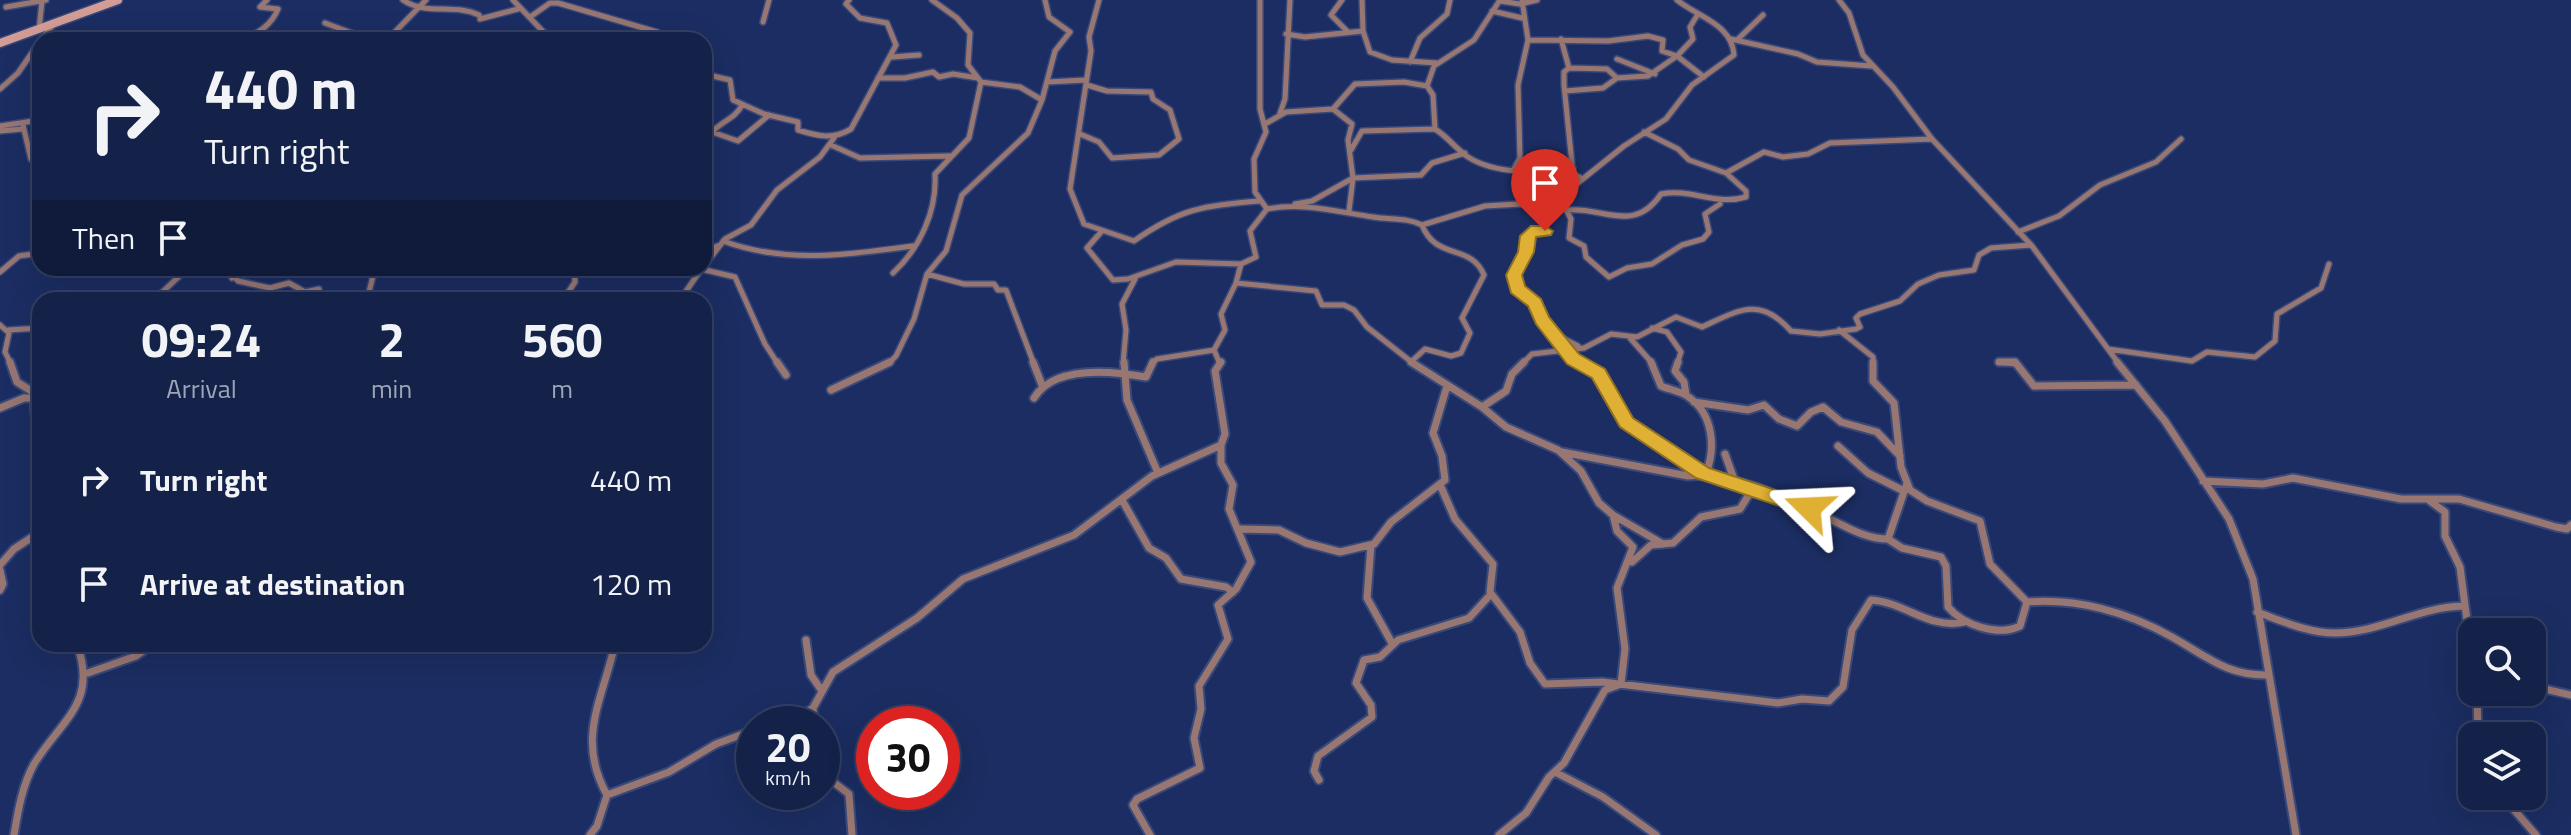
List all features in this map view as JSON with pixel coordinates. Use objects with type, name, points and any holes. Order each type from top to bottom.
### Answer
[{"type":"main road","points":[[32,32],[116,0]]},
{"type":"main road","points":[[0,43],[32,32]]},
{"type":"street","points":[[6,7],[44,0],[38,30]]},
{"type":"street","points":[[254,32],[275,18],[279,10],[260,7],[267,0]]},
{"type":"street","points":[[403,0],[417,8],[468,10],[479,17],[518,9]]},
{"type":"street","points":[[395,32],[426,0]]},
{"type":"street","points":[[513,0],[518,9],[544,32]]},
{"type":"street","points":[[763,22],[769,0]]},
{"type":"street","points":[[712,247],[751,225],[777,190],[851,129],[892,57],[896,42],[889,25],[860,18],[846,4],[849,0]]},
{"type":"street","points":[[893,273],[928,225],[928,209],[937,191],[935,174],[969,138],[973,128],[973,105],[979,80],[968,65],[970,33],[957,18],[932,0]]},
{"type":"street","points":[[831,390],[890,364],[914,319],[927,274],[946,251],[962,195],[992,163],[1023,139],[1038,117],[1056,50],[1070,32],[1049,17],[1045,0]]},
{"type":"street","points":[[1099,0],[1089,37],[1092,49],[1071,194],[1084,224],[1134,241],[1166,218],[1246,200],[1260,202]]},
{"type":"street","points":[[1260,0],[1263,90],[1260,109],[1265,134],[1254,159],[1255,190],[1267,209]]},
{"type":"street","points":[[1280,113],[1285,99],[1290,0]]},
{"type":"street","points":[[1342,0],[1340,7],[1331,15],[1348,32]]},
{"type":"street","points":[[1362,0],[1363,31],[1370,52],[1388,60],[1437,63],[1474,40],[1500,0],[1537,0]]},
{"type":"street","points":[[1410,62],[1420,38],[1447,14],[1450,0]]},
{"type":"street","points":[[1677,0],[1734,39],[1798,54],[1817,62],[1871,66]]},
{"type":"street","points":[[1839,0],[1849,13],[1861,51],[1871,66],[1893,87],[1932,139],[2031,245],[2107,349],[2165,421],[2229,519],[2249,564],[2296,835]]},
{"type":"street","points":[[1514,169],[1520,158],[1521,60],[1528,40],[1521,2]]},
{"type":"street","points":[[530,17],[550,3],[558,3],[657,32]]},
{"type":"street","points":[[1492,11],[1522,18]]},
{"type":"street","points":[[1565,91],[1603,88],[1617,78],[1655,74],[1693,39],[1690,29],[1698,14]]},
{"type":"street","points":[[1734,39],[1763,15]]},
{"type":"street","points":[[325,23],[349,32]]},
{"type":"street","points":[[47,32],[53,25]]},
{"type":"street","points":[[1286,34],[1319,37],[1363,31]]},
{"type":"street","points":[[1528,40],[1601,42],[1617,37],[1656,37],[1664,41],[1661,49],[1677,56],[1704,77]]},
{"type":"street","points":[[1561,39],[1569,68]]},
{"type":"street","points":[[1734,39],[1734,55],[1689,88],[1670,115],[1581,178],[1557,200],[1544,216],[1545,231],[1529,233],[1526,252],[1514,275],[1518,290],[1535,303],[1542,320],[1565,350],[1578,363],[1599,373],[1627,423],[1704,473],[1792,501],[1872,539],[1888,539],[1902,548],[1941,557],[1946,566],[1948,607],[1964,622]]},
{"type":"street","points":[[0,89],[32,55]]},
{"type":"street","points":[[892,57],[919,55]]},
{"type":"street","points":[[1617,59],[1655,74]]},
{"type":"street","points":[[1427,86],[1437,63]]},
{"type":"street","points":[[1581,178],[1574,175],[1574,134],[1565,91],[1565,71],[1569,68],[1607,69],[1617,78]]},
{"type":"street","points":[[878,78],[905,78],[933,72],[939,77],[953,74],[1020,87],[1042,100]]},
{"type":"street","points":[[712,76],[730,80],[734,89],[731,98],[742,105],[798,122],[798,130],[833,142],[838,151],[860,158],[950,156]]},
{"type":"street","points":[[1047,82],[1087,82],[1107,91],[1149,91],[1155,100],[1170,110],[1179,139],[1173,148],[1152,156],[1112,158],[1099,142],[1080,134]]},
{"type":"street","points":[[1333,109],[1355,84],[1404,82],[1427,86],[1432,93],[1435,129]]},
{"type":"street","points":[[742,105],[738,114],[720,123],[712,132],[738,141],[769,115]]},
{"type":"street","points":[[1265,124],[1271,116],[1280,113],[1333,109],[1352,122],[1350,152],[1353,178],[1349,211]]},
{"type":"street","points":[[0,128],[32,123]]},
{"type":"street","points":[[23,127],[31,159]]},
{"type":"street","points":[[1350,152],[1362,131],[1435,129],[1448,135],[1476,160],[1514,169],[1573,168]]},
{"type":"street","points":[[1283,206],[1349,211],[1373,218],[1406,218],[1422,225],[1485,206],[1557,200],[1567,210],[1571,221],[1568,237],[1584,246],[1586,257],[1598,264],[1602,274],[1609,277],[1627,268],[1652,264],[1682,245],[1703,239],[1709,231],[1705,214],[1720,204],[1746,197],[1744,188],[1726,173],[1689,160],[1678,149],[1644,132]]},
{"type":"street","points":[[1726,173],[1764,152],[1794,156],[1814,152],[1824,144],[1932,139]]},
{"type":"street","points":[[2018,232],[2059,216],[2097,187],[2156,162],[2181,139]]},
{"type":"street","points":[[1101,232],[1087,245],[1094,259],[1113,280],[1135,279],[1168,264],[1190,260],[1241,264],[1256,257],[1255,241],[1250,231],[1267,209],[1312,201],[1353,178],[1418,176],[1432,163],[1465,153]]},
{"type":"street","points":[[1567,210],[1583,208],[1607,216],[1641,214],[1653,207],[1663,193],[1685,190],[1720,204]]},
{"type":"street","points":[[1412,361],[1425,349],[1451,356],[1461,353],[1470,333],[1462,318],[1484,275],[1481,266],[1462,252],[1444,252],[1431,244],[1422,225]]},
{"type":"street","points":[[721,243],[756,253],[815,257],[849,256],[913,246]]},
{"type":"street","points":[[712,255],[721,243]]},
{"type":"street","points":[[1482,407],[1506,391],[1512,374],[1532,354],[1584,348],[1611,334],[1637,337],[1678,317],[1702,327],[1744,309],[1776,314],[1791,331],[1820,334],[1859,328],[1856,318],[1860,314],[1900,301],[1918,284],[1939,275],[1974,270],[1979,255],[1991,248],[2031,245]]},
{"type":"street","points":[[0,272],[19,256],[32,254]]},
{"type":"street","points":[[1034,398],[1042,385],[1056,378],[1125,373],[1146,377],[1149,365],[1157,359],[1214,350],[1225,332],[1221,314],[1236,283],[1241,264]]},
{"type":"street","points":[[2107,349],[2192,361],[2207,352],[2255,357],[2275,341],[2277,314],[2321,288],[2329,264]]},
{"type":"street","points":[[712,271],[735,277],[765,344],[786,375]]},
{"type":"street","points":[[927,274],[964,284],[994,284],[998,290],[1006,290],[1042,385]]},
{"type":"street","points":[[162,292],[180,276]]},
{"type":"street","points":[[232,278],[247,285],[270,288],[287,281],[296,283],[305,292],[319,289]]},
{"type":"street","points":[[1135,279],[1122,304],[1126,328],[1127,400],[1158,473]]},
{"type":"street","points":[[1236,283],[1272,285],[1285,290],[1313,289],[1322,305],[1344,305],[1357,311],[1367,327],[1506,427],[1559,450],[1611,463],[1665,469],[1688,476],[1704,473],[1711,463],[1713,434],[1694,402],[1686,395],[1661,386],[1654,365],[1627,336]]},
{"type":"street","points":[[270,288],[271,292]]},
{"type":"street","points":[[0,325],[8,330],[32,328]]},
{"type":"street","points":[[1652,328],[1667,332],[1681,352],[1675,371],[1683,381],[1686,395]]},
{"type":"street","points":[[8,330],[2,357],[13,366],[17,382],[32,392]]},
{"type":"street","points":[[1838,330],[1874,360],[1873,381],[1896,408],[1896,436],[1907,483],[1919,497],[1980,521],[1990,564],[2027,602],[2091,607],[2120,614],[2171,636],[2228,674],[2268,675]]},
{"type":"street","points":[[1557,338],[1584,348]]},
{"type":"street","points":[[1150,835],[1133,808],[1134,802],[1200,768],[1194,738],[1201,709],[1199,686],[1226,643],[1227,633],[1217,609],[1246,576],[1251,562],[1240,529],[1229,509],[1235,491],[1231,474],[1221,463],[1221,445],[1225,434],[1215,371],[1221,362],[1214,350]]},
{"type":"street","points":[[1999,362],[2015,362],[2034,386],[2136,385]]},
{"type":"street","points":[[1240,529],[1261,526],[1340,552],[1371,545],[1407,508],[1441,487],[1446,473],[1433,433],[1447,386]]},
{"type":"street","points":[[0,408],[32,396]]},
{"type":"street","points":[[1694,402],[1751,410],[1764,405],[1779,419],[1797,426],[1811,412],[1823,407],[1841,422],[1877,432],[1900,456]]},
{"type":"street","points":[[814,706],[831,675],[842,665],[917,618],[963,579],[1074,535],[1158,473],[1221,445]]},
{"type":"street","points":[[1838,446],[1868,473],[1904,491]]},
{"type":"street","points":[[1559,450],[1581,471],[1597,500],[1613,515],[1635,531],[1663,544]]},
{"type":"street","points":[[1725,454],[1735,482]]},
{"type":"street","points":[[2203,481],[2228,479],[2262,484],[2289,478],[2344,486],[2380,497],[2430,501],[2457,498],[2524,515],[2553,527],[2567,529],[2571,525]]},
{"type":"street","points":[[1888,539],[1907,483]]},
{"type":"street","points":[[1319,780],[1314,771],[1318,756],[1335,747],[1373,713],[1356,683],[1364,660],[1380,657],[1398,640],[1469,618],[1491,594],[1493,564],[1455,519],[1441,487]]},
{"type":"street","points":[[1629,564],[1649,546],[1673,543],[1700,518],[1740,509],[1753,488]]},
{"type":"street","points":[[1122,500],[1149,548],[1166,558],[1181,579],[1226,587],[1233,592]]},
{"type":"street","points":[[2430,501],[2445,512],[2445,536],[2460,567],[2465,618]]},
{"type":"street","points":[[1613,515],[1617,531],[1633,547],[1629,564],[1617,587],[1622,650],[1627,665],[1621,684]]},
{"type":"street","points":[[0,590],[3,584],[0,568],[14,549],[32,537]]},
{"type":"street","points":[[1371,545],[1373,557],[1366,593],[1375,619],[1393,645]]},
{"type":"street","points":[[1491,594],[1520,632],[1530,663],[1545,684],[1621,684],[1743,701],[1829,701],[1843,687],[1848,639],[1854,618],[1871,600],[1884,601],[1940,625],[1951,627],[1964,622],[2016,630],[2027,602]]},
{"type":"street","points":[[2257,612],[2304,628],[2334,633],[2399,619],[2429,607],[2463,606]]},
{"type":"street","points":[[806,640],[811,675],[822,691]]},
{"type":"street","points":[[14,835],[25,782],[78,702],[88,673],[80,652]]},
{"type":"street","points":[[88,673],[103,664],[134,660],[144,652]]},
{"type":"street","points":[[590,835],[597,826],[607,795],[590,764],[590,739],[613,652]]},
{"type":"street","points":[[1501,834],[1526,813],[1598,708],[1605,690],[1621,684]]},
{"type":"street","points":[[2546,689],[2571,695]]},
{"type":"street","points":[[607,795],[669,772],[716,744],[736,737]]},
{"type":"street","points":[[1555,772],[1603,797],[1656,835]]},
{"type":"street","points":[[840,787],[849,794],[852,835]]},
{"type":"street","points":[[2514,810],[2536,835]]},
{"type":"route","points":[[1545,231],[1529,233],[1526,252],[1514,275],[1517,288],[1535,303],[1542,320],[1573,359],[1599,373],[1627,423],[1641,429],[1654,442],[1702,473],[1809,508]]}]
